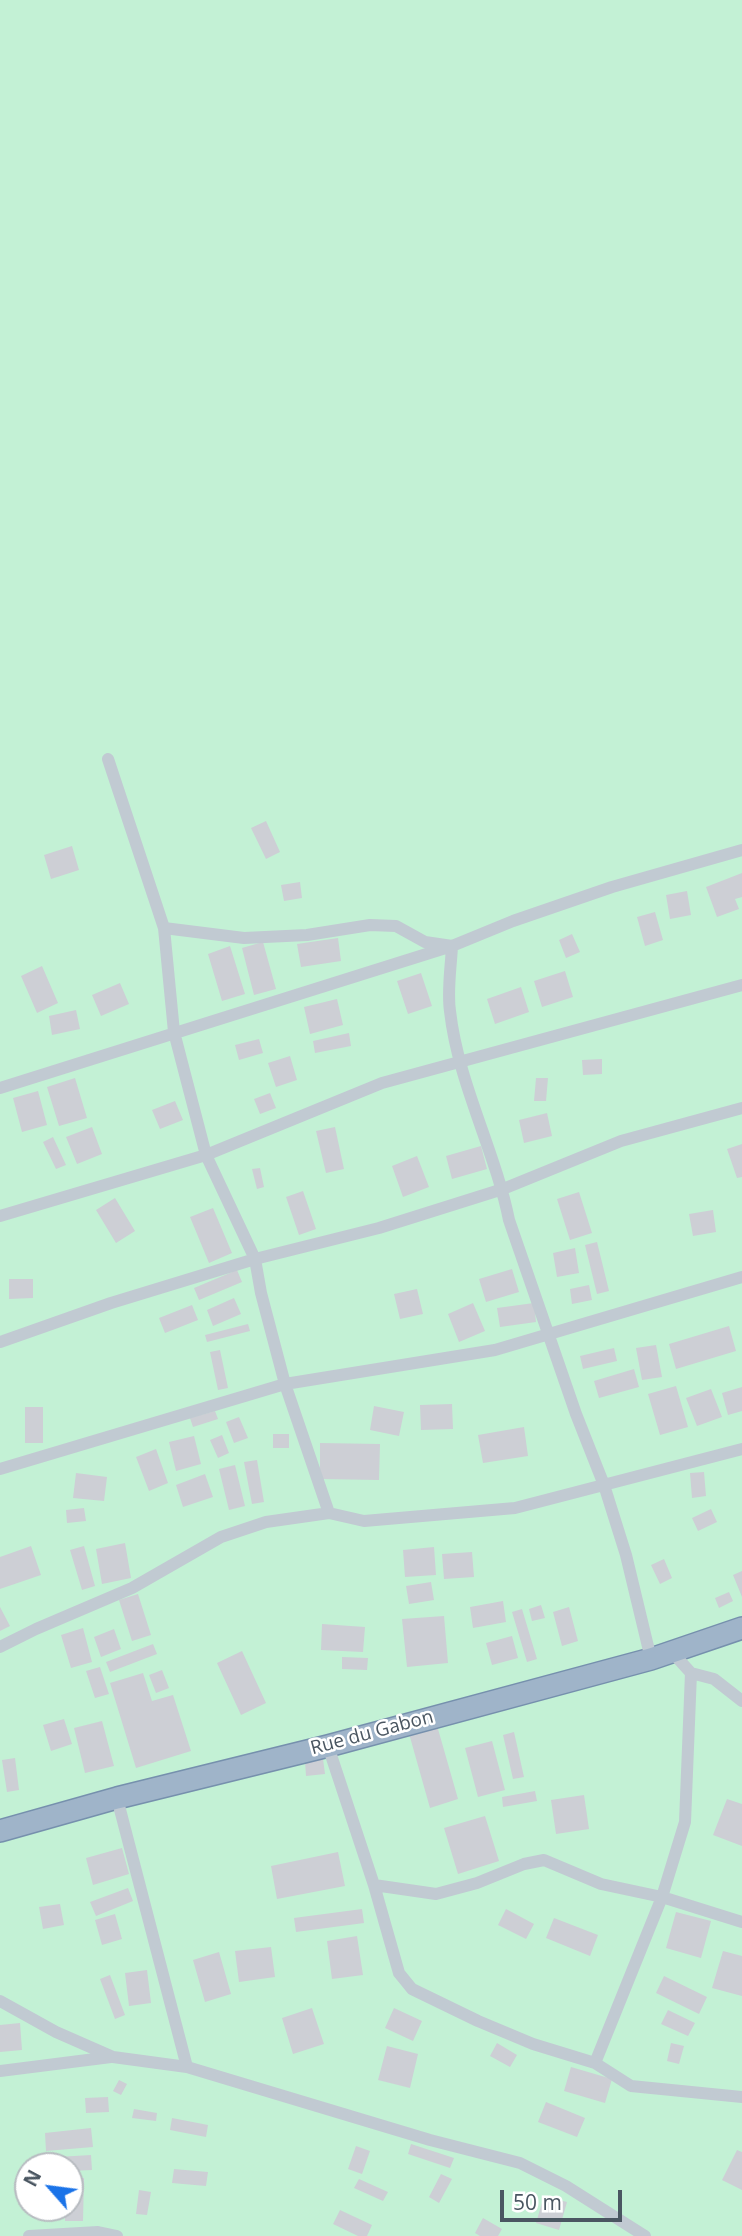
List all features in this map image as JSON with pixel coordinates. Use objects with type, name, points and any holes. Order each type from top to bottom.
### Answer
[{"type":"highway","name":"Rue du Gabon","points":[[0,1830],[328,1746],[661,1656],[742,1628]]},
{"type":"street","points":[[108,759],[164,928],[174,1032],[206,1155],[255,1259],[261,1293],[285,1384],[329,1513]]},
{"type":"street","points":[[0,1088],[452,946],[513,921],[612,887],[742,850]]},
{"type":"street","points":[[164,928],[244,938],[317,934],[370,925],[396,926],[425,942],[452,946]]},
{"type":"street","points":[[452,946],[450,1010],[461,1063],[503,1189],[509,1220],[576,1415],[604,1485],[661,1656],[691,1672],[713,1679],[742,1701]]},
{"type":"street","points":[[0,1216],[206,1155],[382,1083],[742,985]]},
{"type":"street","points":[[0,1342],[111,1303],[255,1259],[379,1228],[503,1189],[621,1141],[742,1108]]},
{"type":"street","points":[[0,1469],[285,1384],[495,1350],[742,1277]]},
{"type":"street","points":[[0,1647],[132,1588],[221,1537],[266,1522],[329,1513],[364,1521],[502,1509],[742,1449]]},
{"type":"street","points":[[595,2063],[662,1897],[685,1822],[691,1672]]},
{"type":"street","points":[[328,1746],[400,1973],[412,1989],[533,2044],[595,2063],[631,2085],[742,2096]]},
{"type":"street","points":[[117,1798],[187,2067]]},
{"type":"street","points":[[374,1885],[436,1894],[477,1883],[524,1864],[544,1860],[601,1884],[662,1897],[742,1922]]},
{"type":"street","points":[[0,2001],[56,2032],[113,2057]]},
{"type":"street","points":[[0,2071],[113,2057],[187,2067],[430,2140],[520,2163],[566,2186],[645,2236]]},
{"type":"street","points":[[29,2236],[98,2232],[117,2236]]},
{"type":"green space","points":[[0,0],[742,0],[742,2236],[0,2236]]},
{"type":"building","points":[[266,821],[280,852],[266,859],[251,828]]},
{"type":"building","points":[[72,846],[79,870],[51,879],[44,855]]},
{"type":"building","points":[[742,873],[742,897],[735,899],[739,909],[717,917],[706,887]]},
{"type":"building","points":[[300,882],[302,898],[284,901],[281,885]]},
{"type":"building","points":[[687,891],[691,915],[670,919],[666,895]]},
{"type":"building","points":[[655,912],[663,940],[645,946],[637,917]]},
{"type":"building","points":[[572,934],[580,952],[566,958],[559,940]]},
{"type":"building","points":[[338,938],[341,961],[301,967],[297,944]]},
{"type":"building","points":[[263,942],[276,989],[254,995],[242,948]]},
{"type":"building","points":[[230,946],[245,994],[222,1001],[208,954]]},
{"type":"building","points":[[42,966],[58,1003],[37,1013],[21,976]]},
{"type":"building","points":[[565,971],[573,997],[542,1007],[534,981]]},
{"type":"building","points":[[421,973],[432,1006],[408,1014],[397,981]]},
{"type":"building","points":[[120,983],[129,1004],[101,1016],[92,995]]},
{"type":"building","points":[[521,987],[529,1012],[495,1024],[487,999]]},
{"type":"building","points":[[337,999],[343,1025],[310,1034],[304,1007]]},
{"type":"building","points":[[76,1010],[80,1029],[52,1035],[49,1016]]},
{"type":"building","points":[[349,1033],[351,1046],[315,1053],[313,1041]]},
{"type":"building","points":[[259,1039],[263,1053],[239,1060],[235,1045]]},
{"type":"building","points":[[290,1056],[297,1080],[276,1087],[268,1063]]},
{"type":"building","points":[[602,1059],[602,1074],[583,1075],[582,1060]]},
{"type":"building","points":[[75,1078],[87,1118],[59,1126],[47,1087]]},
{"type":"building","points":[[536,1078],[548,1078],[546,1101],[534,1101]]},
{"type":"building","points":[[38,1091],[47,1125],[22,1132],[13,1098]]},
{"type":"building","points":[[270,1093],[276,1108],[260,1114],[254,1099]]},
{"type":"building","points":[[175,1101],[183,1120],[160,1129],[152,1110]]},
{"type":"building","points":[[547,1113],[552,1136],[524,1143],[519,1120]]},
{"type":"building","points":[[92,1127],[102,1154],[77,1164],[66,1137]]},
{"type":"building","points":[[335,1127],[344,1169],[326,1173],[316,1131]]},
{"type":"building","points":[[53,1137],[66,1165],[56,1169],[43,1142]]},
{"type":"building","points":[[742,1144],[742,1177],[737,1178],[727,1149]]},
{"type":"building","points":[[481,1146],[487,1169],[452,1179],[446,1156]]},
{"type":"building","points":[[417,1156],[429,1187],[403,1197],[392,1166]]},
{"type":"building","points":[[260,1168],[264,1187],[257,1189],[252,1169]]},
{"type":"building","points":[[303,1191],[316,1229],[299,1235],[286,1197]]},
{"type":"building","points":[[579,1192],[592,1233],[570,1240],[557,1199]]},
{"type":"building","points":[[115,1198],[135,1231],[116,1243],[96,1210]]},
{"type":"building","points":[[213,1208],[232,1253],[209,1263],[190,1217]]},
{"type":"building","points":[[713,1210],[716,1232],[693,1236],[689,1214]]},
{"type":"building","points":[[597,1242],[609,1291],[597,1294],[585,1245]]},
{"type":"building","points":[[575,1248],[579,1273],[557,1277],[553,1253]]},
{"type":"building","points":[[512,1269],[519,1292],[486,1302],[479,1279]]},
{"type":"building","points":[[237,1270],[242,1282],[199,1300],[194,1288]]},
{"type":"building","points":[[9,1279],[33,1279],[33,1298],[9,1299]]},
{"type":"building","points":[[589,1285],[592,1300],[572,1304],[570,1289]]},
{"type":"building","points":[[417,1289],[423,1314],[400,1319],[394,1294]]},
{"type":"building","points":[[234,1298],[241,1314],[213,1326],[207,1310]]},
{"type":"building","points":[[473,1303],[485,1331],[459,1342],[448,1314]]},
{"type":"building","points":[[534,1303],[536,1322],[500,1327],[497,1308]]},
{"type":"building","points":[[192,1305],[198,1320],[165,1333],[159,1318]]},
{"type":"building","points":[[248,1324],[250,1331],[207,1342],[205,1335]]},
{"type":"building","points":[[729,1326],[736,1351],[676,1369],[669,1344]]},
{"type":"building","points":[[656,1345],[662,1377],[642,1380],[636,1348]]},
{"type":"building","points":[[614,1348],[617,1361],[583,1369],[580,1356]]},
{"type":"building","points":[[220,1350],[228,1388],[218,1390],[210,1352]]},
{"type":"building","points":[[634,1369],[639,1387],[599,1398],[594,1381]]},
{"type":"building","points":[[676,1386],[688,1427],[660,1435],[648,1394]]},
{"type":"building","points":[[742,1387],[742,1411],[728,1415],[722,1393]]},
{"type":"building","points":[[711,1389],[722,1417],[697,1426],[686,1398]]},
{"type":"building","points":[[452,1404],[453,1429],[421,1430],[420,1405]]},
{"type":"building","points":[[374,1406],[404,1412],[399,1436],[370,1430]]},
{"type":"building","points":[[25,1407],[43,1407],[43,1443],[25,1443]]},
{"type":"building","points":[[215,1411],[218,1419],[193,1427],[190,1418]]},
{"type":"building","points":[[239,1417],[248,1438],[234,1443],[226,1422]]},
{"type":"building","points":[[524,1427],[528,1456],[483,1463],[478,1435]]},
{"type":"building","points":[[273,1434],[289,1434],[289,1448],[273,1448]]},
{"type":"building","points":[[222,1435],[229,1453],[218,1458],[210,1440]]},
{"type":"building","points":[[194,1436],[201,1464],[176,1471],[169,1442]]},
{"type":"building","points":[[320,1443],[380,1444],[379,1480],[320,1479]]},
{"type":"building","points":[[156,1449],[168,1483],[149,1491],[136,1457]]},
{"type":"building","points":[[257,1460],[264,1502],[252,1504],[244,1462]]},
{"type":"building","points":[[235,1465],[245,1506],[229,1510],[219,1469]]},
{"type":"building","points":[[704,1472],[706,1496],[692,1498],[690,1473]]},
{"type":"building","points":[[76,1473],[107,1477],[104,1501],[73,1498]]},
{"type":"building","points":[[205,1474],[213,1497],[183,1507],[176,1485]]},
{"type":"building","points":[[84,1508],[86,1521],[67,1523],[66,1510]]},
{"type":"building","points":[[711,1509],[717,1522],[698,1531],[692,1518]]},
{"type":"building","points":[[125,1543],[131,1578],[102,1584],[96,1549]]},
{"type":"building","points":[[31,1546],[41,1575],[0,1589],[0,1557]]},
{"type":"building","points":[[84,1546],[95,1586],[82,1590],[70,1550]]},
{"type":"building","points":[[434,1547],[436,1575],[405,1577],[403,1550]]},
{"type":"building","points":[[472,1552],[474,1577],[444,1579],[442,1554]]},
{"type":"building","points":[[664,1559],[672,1578],[660,1584],[651,1565]]},
{"type":"building","points":[[742,1571],[742,1597],[733,1575]]},
{"type":"building","points":[[431,1582],[434,1600],[409,1604],[406,1586]]},
{"type":"building","points":[[729,1592],[733,1601],[719,1608],[715,1598]]},
{"type":"building","points":[[138,1594],[151,1635],[132,1641],[119,1600]]},
{"type":"building","points":[[503,1601],[506,1622],[473,1628],[470,1607]]},
{"type":"building","points":[[541,1605],[545,1618],[532,1621],[529,1609]]},
{"type":"building","points":[[0,1607],[10,1626],[0,1631]]},
{"type":"building","points":[[569,1607],[578,1641],[562,1646],[553,1612]]},
{"type":"building","points":[[522,1609],[537,1659],[527,1662],[512,1612]]},
{"type":"building","points":[[444,1616],[448,1663],[407,1667],[402,1619]]},
{"type":"building","points":[[322,1624],[365,1627],[363,1652],[321,1650]]},
{"type":"building","points":[[83,1628],[92,1662],[71,1668],[61,1635]]},
{"type":"building","points":[[114,1629],[121,1649],[101,1657],[94,1637]]},
{"type":"building","points":[[512,1636],[518,1658],[492,1665],[486,1643]]},
{"type":"building","points":[[153,1644],[157,1654],[110,1672],[106,1662]]},
{"type":"building","points":[[242,1651],[266,1703],[241,1715],[217,1663]]},
{"type":"building","points":[[342,1657],[368,1658],[367,1670],[342,1669]]},
{"type":"building","points":[[100,1667],[109,1694],[95,1698],[86,1671]]},
{"type":"building","points":[[162,1670],[169,1688],[156,1693],[149,1675]]},
{"type":"building","points":[[143,1673],[152,1701],[173,1695],[191,1751],[136,1768],[110,1683]]},
{"type":"building","points":[[64,1719],[72,1744],[51,1751],[43,1725]]},
{"type":"building","points":[[102,1721],[114,1766],[85,1773],[74,1728]]},
{"type":"building","points":[[436,1722],[458,1799],[430,1808],[408,1730]]},
{"type":"building","points":[[514,1732],[524,1777],[513,1779],[503,1735]]},
{"type":"building","points":[[492,1741],[505,1790],[478,1797],[465,1748]]},
{"type":"building","points":[[15,1758],[19,1790],[7,1792],[2,1760]]},
{"type":"building","points":[[323,1759],[325,1774],[306,1776],[305,1761]]},
{"type":"building","points":[[535,1791],[537,1801],[503,1807],[502,1797]]},
{"type":"building","points":[[584,1795],[589,1829],[556,1834],[551,1800]]},
{"type":"building","points":[[727,1799],[742,1804],[742,1846],[713,1835]]},
{"type":"building","points":[[485,1816],[499,1861],[458,1874],[444,1828]]},
{"type":"building","points":[[122,1848],[129,1874],[93,1885],[86,1858]]},
{"type":"building","points":[[338,1852],[345,1886],[277,1899],[271,1866]]},
{"type":"building","points":[[128,1888],[133,1901],[96,1916],[90,1902]]},
{"type":"building","points":[[60,1904],[64,1925],[43,1929],[39,1907]]},
{"type":"building","points":[[362,1909],[364,1923],[296,1932],[294,1918]]},
{"type":"building","points":[[506,1909],[534,1924],[526,1939],[498,1925]]},
{"type":"building","points":[[676,1912],[711,1921],[701,1958],[666,1948]]},
{"type":"building","points":[[115,1914],[122,1939],[102,1945],[95,1920]]},
{"type":"building","points":[[554,1918],[598,1935],[590,1956],[546,1938]]},
{"type":"building","points":[[357,1936],[363,1975],[332,1979],[327,1941]]},
{"type":"building","points":[[271,1947],[275,1977],[239,1982],[235,1951]]},
{"type":"building","points":[[723,1951],[742,1956],[742,1996],[712,1988]]},
{"type":"building","points":[[219,1952],[231,1994],[205,2002],[193,1960]]},
{"type":"building","points":[[147,1970],[151,2003],[129,2006],[125,1973]]},
{"type":"building","points":[[110,1975],[125,2015],[115,2019],[100,1979]]},
{"type":"building","points":[[664,1976],[707,1997],[699,2014],[656,1993]]},
{"type":"building","points":[[312,2008],[324,2044],[293,2054],[282,2018]]},
{"type":"building","points":[[394,2008],[422,2021],[413,2041],[385,2028]]},
{"type":"building","points":[[668,2010],[695,2023],[688,2036],[661,2024]]},
{"type":"building","points":[[20,2023],[22,2050],[0,2052],[0,2025]]},
{"type":"building","points":[[497,2043],[517,2055],[510,2067],[490,2056]]},
{"type":"building","points":[[671,2043],[684,2046],[679,2064],[667,2061]]},
{"type":"building","points":[[387,2046],[418,2054],[410,2088],[378,2080]]},
{"type":"building","points":[[571,2067],[612,2079],[605,2103],[564,2091]]},
{"type":"building","points":[[119,2080],[127,2084],[121,2095],[113,2091]]},
{"type":"building","points":[[108,2097],[109,2112],[86,2113],[85,2098]]},
{"type":"building","points":[[546,2102],[585,2118],[577,2137],[538,2122]]},
{"type":"building","points":[[134,2109],[157,2113],[156,2121],[132,2118]]},
{"type":"building","points":[[172,2118],[208,2125],[206,2137],[170,2130]]},
{"type":"building","points":[[91,2128],[93,2147],[46,2151],[45,2133]]},
{"type":"building","points":[[411,2144],[454,2158],[450,2168],[408,2154]]},
{"type":"building","points":[[356,2146],[370,2151],[362,2174],[348,2169]]},
{"type":"building","points":[[737,2150],[742,2152],[742,2190],[722,2180]]},
{"type":"building","points":[[84,2155],[91,2155],[92,2170],[84,2170]]},
{"type":"building","points":[[174,2169],[208,2172],[206,2186],[172,2183]]},
{"type":"building","points":[[441,2174],[452,2179],[439,2203],[429,2197]]},
{"type":"building","points":[[359,2179],[388,2192],[383,2201],[354,2188]]},
{"type":"building","points":[[139,2190],[151,2192],[147,2215],[136,2214]]},
{"type":"building","points":[[544,2196],[567,2202],[559,2230],[536,2223]]},
{"type":"building","points":[[340,2210],[372,2225],[367,2236],[358,2236],[333,2224]]},
{"type":"building","points":[[483,2218],[502,2229],[498,2236],[480,2236],[475,2233]]}]
